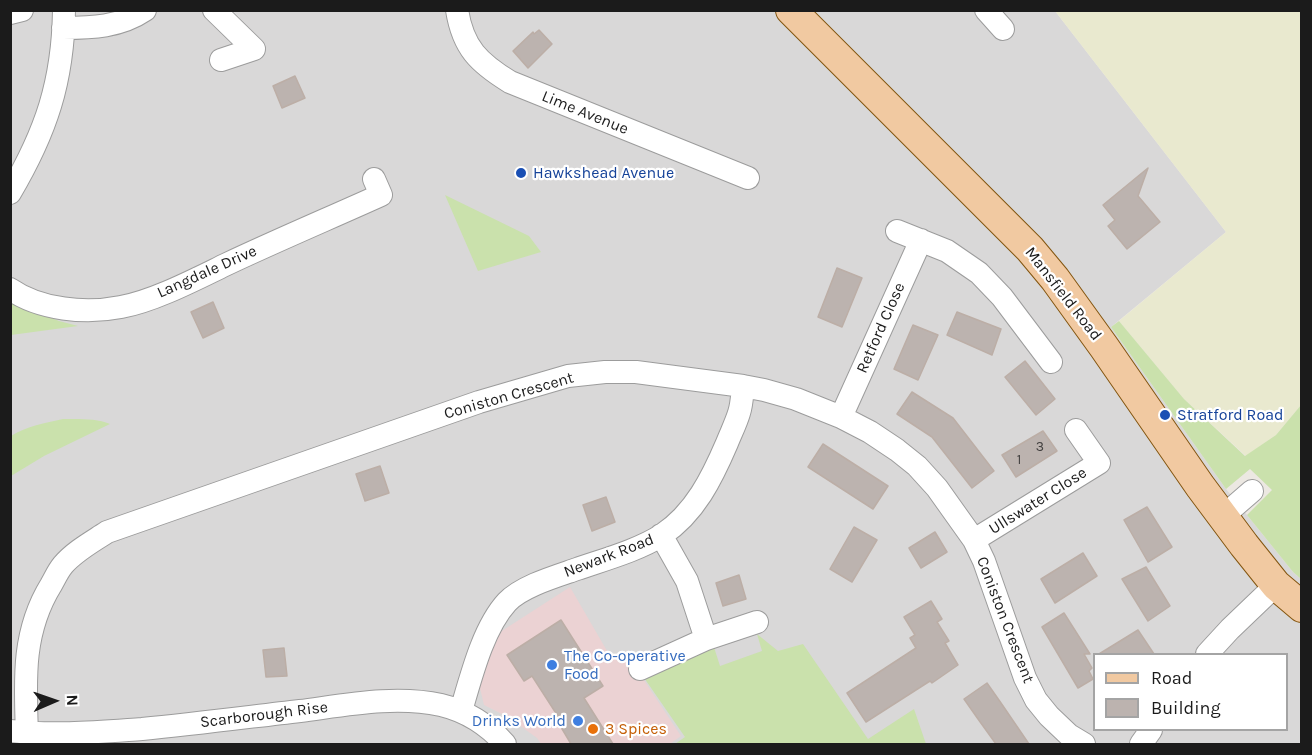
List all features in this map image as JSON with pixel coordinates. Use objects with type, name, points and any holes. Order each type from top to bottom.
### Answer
[{"type":"main road","name":"Mansfield Road","points":[[790,10],[1030,249],[1055,279],[1104,347],[1222,517],[1276,585],[1302,607]]},
{"type":"street","points":[[10,13],[22,10]]},
{"type":"street","points":[[10,194],[30,158],[52,102],[63,46],[63,19],[88,28],[112,25],[145,10]]},
{"type":"street","points":[[214,10],[254,49],[221,60]]},
{"type":"street","name":"Lime Avenue","points":[[457,10],[464,40],[473,54],[510,82],[748,178]]},
{"type":"street","points":[[986,10],[1003,29]]},
{"type":"street","name":"Langdale Drive","points":[[10,289],[36,301],[66,309],[109,309],[137,303],[381,195],[374,179]]},
{"type":"street","points":[[897,231],[947,251],[980,273],[1002,297],[1051,362]]},
{"type":"street","name":"Retford Close","points":[[841,417],[921,240]]},
{"type":"street","name":"Coniston Crescent","points":[[19,732],[26,697],[28,646],[43,597],[63,566],[76,552],[107,532],[479,402],[568,376],[627,372],[744,386],[796,399],[841,417],[870,432],[897,450],[937,488],[974,540],[984,561],[1025,678],[1036,700],[1069,735],[1084,744]]},
{"type":"street","name":"Newark Road","points":[[461,711],[484,640],[506,602],[518,592],[624,553],[661,535],[691,508],[710,481],[719,461],[740,412],[744,386]]},
{"type":"street","name":"Ullswater Close","points":[[974,540],[1099,463],[1076,430]]},
{"type":"street","points":[[1222,517],[1252,491]]},
{"type":"street","points":[[661,535],[687,581],[706,639]]},
{"type":"street","points":[[1208,653],[1276,585]]},
{"type":"street","points":[[640,669],[706,639],[757,622]]},
{"type":"street","name":"Scarborough Rise","points":[[19,732],[118,738],[183,725],[374,702],[418,702],[461,711],[493,731],[505,744]]},
{"type":"street","points":[[1142,744],[1150,731]]},
{"type":"shaded area","points":[[10,11],[1055,11],[1226,232],[1111,327],[1226,489],[1301,579],[1301,744],[11,744]]},
{"type":"shaded area","points":[[570,587],[610,656],[630,659],[681,736],[670,744],[541,744],[537,738],[508,717],[484,705],[479,684],[494,636]]},
{"type":"green space","points":[[1055,11],[1301,11],[1301,405],[1276,435],[1246,456],[1184,399],[1119,321],[1226,232]]},
{"type":"green space","points":[[445,195],[529,236],[541,252],[478,271]]},
{"type":"green space","points":[[10,301],[59,321],[78,326],[11,335]]},
{"type":"green space","points":[[1119,321],[1184,399],[1245,456],[1276,435],[1301,405],[1301,579],[1247,515],[1272,490],[1250,469],[1226,489],[1111,327]]},
{"type":"green space","points":[[63,419],[93,420],[110,424],[44,456],[11,476],[11,436],[30,427]]},
{"type":"green space","points":[[757,634],[778,651],[803,644],[868,739],[914,709],[926,744],[675,744],[685,737],[640,672],[713,644],[720,666],[762,651]]},
{"type":"building","points":[[539,30],[552,44],[528,68],[513,51],[533,32],[534,34]]},
{"type":"building","points":[[295,76],[305,98],[282,108],[273,86]]},
{"type":"building","points":[[1148,168],[1138,196],[1160,222],[1127,249],[1108,226],[1115,220],[1103,205]]},
{"type":"building","points":[[837,268],[862,278],[842,327],[818,317]]},
{"type":"building","points":[[213,302],[224,328],[203,338],[191,312]]},
{"type":"building","points":[[957,312],[1001,329],[992,355],[947,335]]},
{"type":"building","points":[[913,325],[938,335],[918,380],[894,369]]},
{"type":"building","points":[[1025,361],[1055,399],[1036,415],[1005,377]]},
{"type":"building","points":[[912,392],[953,418],[994,471],[972,488],[932,437],[897,414]]},
{"type":"building","points":[[1043,431],[1057,451],[1016,477],[1002,455]]},
{"type":"building","points":[[823,444],[888,486],[873,509],[808,467]]},
{"type":"building","points":[[380,466],[389,493],[365,501],[356,474]]},
{"type":"building","points":[[606,497],[615,522],[592,531],[583,505]]},
{"type":"building","points":[[1147,507],[1172,547],[1148,562],[1124,520]]},
{"type":"building","points":[[854,527],[877,540],[852,582],[830,569]]},
{"type":"building","points":[[935,532],[947,552],[921,568],[909,548]]},
{"type":"building","points":[[1083,553],[1097,576],[1055,603],[1041,579]]},
{"type":"building","points":[[1146,567],[1170,606],[1148,621],[1122,579]]},
{"type":"building","points":[[739,575],[746,599],[723,606],[716,583]]},
{"type":"building","points":[[931,601],[942,619],[937,622],[949,641],[945,643],[958,665],[866,722],[847,693],[916,648],[910,638],[915,635],[904,617]]},
{"type":"building","points":[[1064,613],[1090,654],[1084,654],[1092,668],[1089,671],[1093,679],[1078,688],[1042,627]]},
{"type":"building","name":"The Co-operative Food","points":[[561,620],[603,686],[584,698],[613,744],[571,744],[558,722],[561,721],[532,676],[524,681],[507,655]]},
{"type":"building","points":[[1138,630],[1153,653],[1101,653]]},
{"type":"building","points":[[284,648],[287,676],[266,677],[263,650]]},
{"type":"building","points":[[987,683],[1029,744],[996,744],[964,699]]},
{"type":"place","name":"Hawkshead Avenue","points":[[521,173]]},
{"type":"place","name":"Stratford Road","points":[[1165,415]]},
{"type":"place","name":"The Co-operative Food","points":[[552,665]]},
{"type":"place","name":"Drinks World","points":[[578,721]]},
{"type":"place","name":"3 Spices","points":[[593,729]]}]
